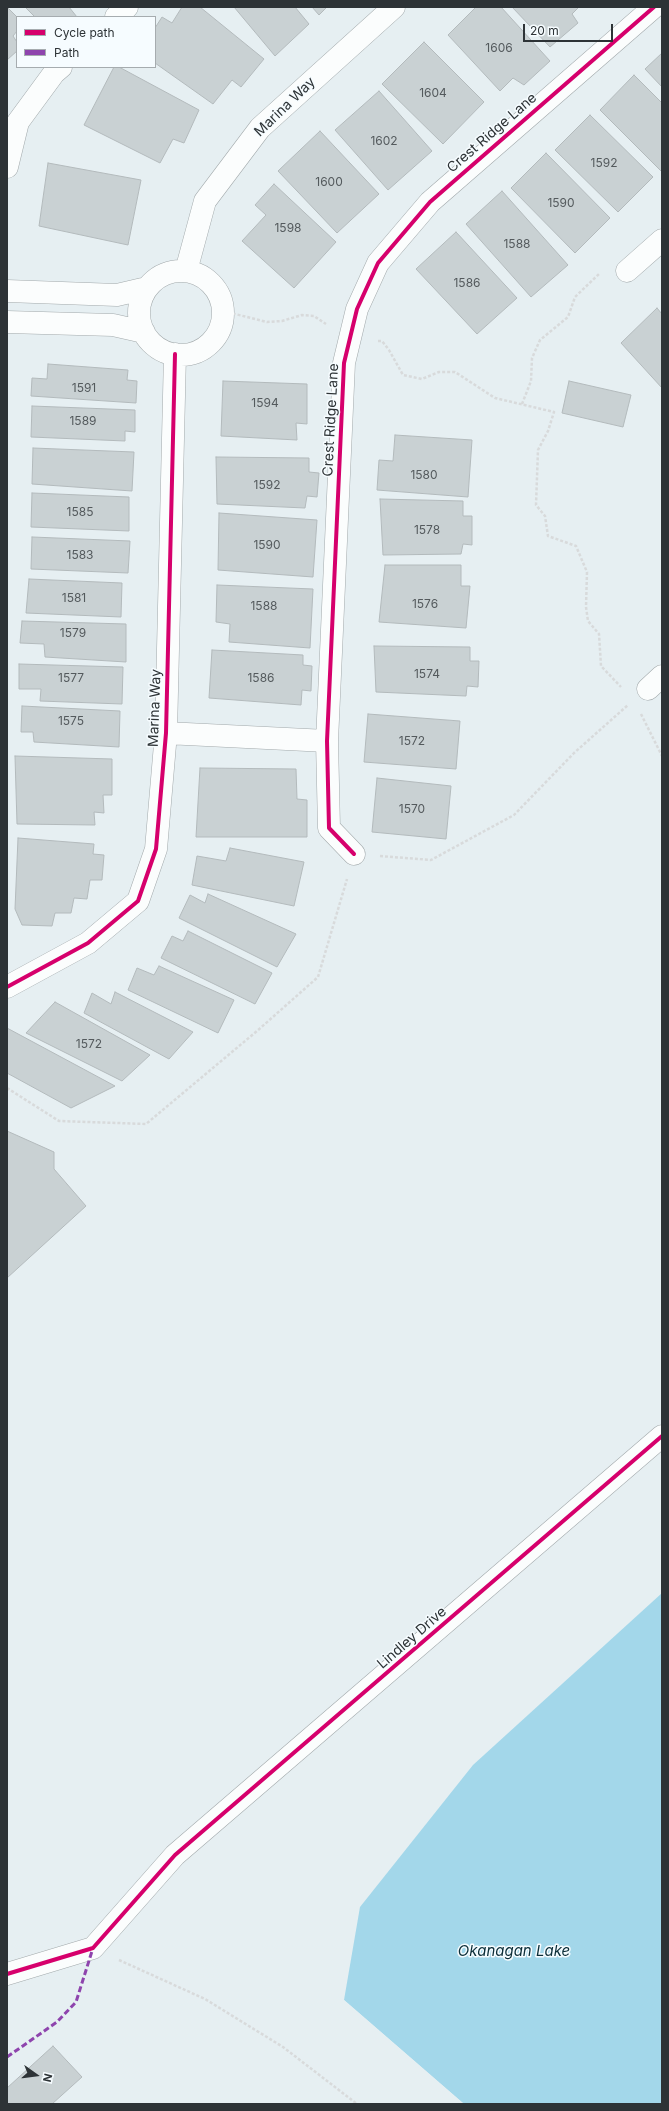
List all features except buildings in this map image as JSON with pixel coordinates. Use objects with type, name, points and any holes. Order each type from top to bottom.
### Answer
[{"type":"street","points":[[117,16],[127,7]]},
{"type":"street","name":"Marina Way","points":[[186,271],[205,201],[260,128],[394,7]]},
{"type":"street","name":"Crest Ridge Lane","points":[[354,854],[328,828],[327,741],[344,363],[356,309],[378,263],[430,202],[654,7]]},
{"type":"street","points":[[7,167],[18,122],[54,73],[60,68]]},
{"type":"street","points":[[627,271],[662,240]]},
{"type":"street","points":[[172,271],[186,271],[196,273],[208,281],[220,297],[223,311],[221,324],[215,338],[204,348],[190,354],[175,354],[165,351],[152,344],[144,332],[139,315],[140,301],[147,288],[158,277],[172,271]]},
{"type":"street","points":[[7,291],[117,295],[147,288]]},
{"type":"street","points":[[7,322],[112,325],[144,332]]},
{"type":"street","name":"Marina Way","points":[[7,986],[88,944],[138,901],[156,849],[166,733],[175,354]]},
{"type":"street","points":[[166,733],[327,741]]},
{"type":"street","name":"Lindley Drive","points":[[93,1948],[175,1855],[662,1436]]},
{"type":"street","points":[[7,1974],[93,1948]]},
{"type":"path","points":[[522,404],[531,381],[532,358],[540,340],[568,317],[575,297],[608,265],[627,271]]},
{"type":"path","points":[[223,311],[267,322],[282,321],[302,315],[314,316],[328,326],[351,331],[374,340],[382,341],[403,375],[422,379],[439,372],[455,372],[495,398],[554,412],[548,431],[538,450],[536,504],[545,516],[548,536],[576,546],[587,572],[586,607],[588,621],[599,634],[601,666],[648,688]]},
{"type":"path","points":[[648,688],[662,756]]},
{"type":"path","points":[[7,1088],[59,1121],[146,1124],[257,1031],[318,977],[354,854],[431,860],[514,815],[574,753],[648,688]]},
{"type":"path","points":[[93,1948],[206,1999],[283,2047],[357,2104]]},
{"type":"water","name":"Okanagan Lake","points":[[662,1593],[662,2104],[464,2104],[344,2000],[360,1907],[473,1765]]},
{"type":"pier","points":[[342,1999],[464,2104],[461,2104],[343,2002]]},
{"type":"marked path","points":[[7,2057],[57,2022],[76,2002],[93,1948]]},
{"type":"cycle path","points":[[354,854],[329,828],[327,741],[344,363],[357,309],[378,263],[430,202],[654,7]]},
{"type":"cycle path","points":[[7,987],[88,943],[138,901],[156,849],[166,733],[175,354]]},
{"type":"cycle path","points":[[7,1974],[93,1948],[175,1855],[662,1436]]}]
